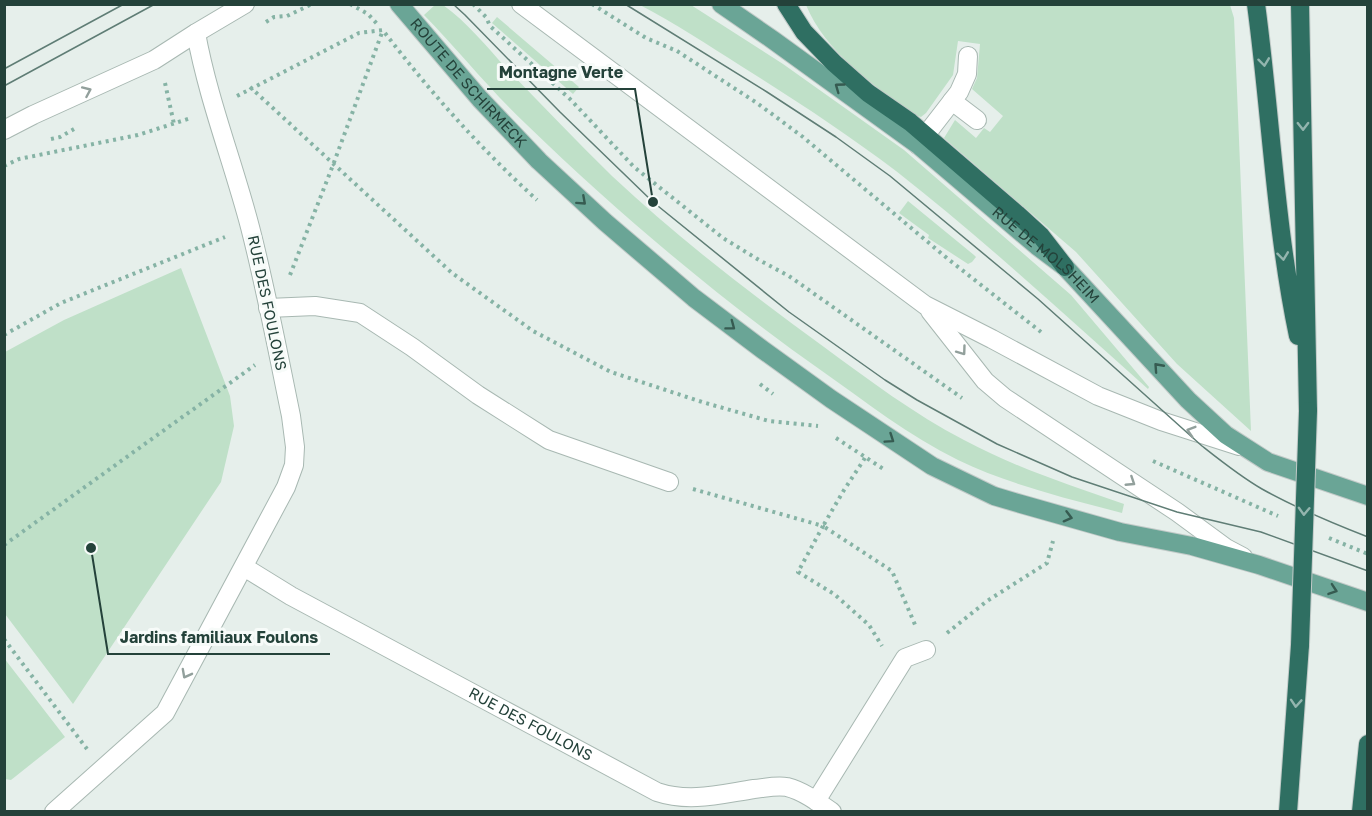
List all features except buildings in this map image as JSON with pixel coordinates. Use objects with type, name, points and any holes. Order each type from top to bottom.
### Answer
[{"type":"highway","points":[[786,4],[804,32],[834,63],[868,93],[910,122],[922,141],[1041,236],[1065,267]]},
{"type":"highway","points":[[1256,4],[1286,280],[1306,375]]},
{"type":"highway","points":[[1288,812],[1300,645],[1308,411],[1300,4]]},
{"type":"highway","points":[[1362,812],[1368,744]]},
{"type":"main road","name":"ROUTE DE SCHIRMECK","points":[[399,4],[480,99],[539,161],[605,222],[694,298],[792,371],[906,450],[961,482],[994,496],[1120,532],[1192,546],[1259,565]]},
{"type":"main road","points":[[721,4],[922,141]]},
{"type":"main road","name":"RUE DE MOLSHEIM","points":[[1065,267],[1188,400],[1226,435],[1268,462],[1368,496]]},
{"type":"main road","points":[[1259,565],[1368,602]]},
{"type":"street","points":[[4,130],[154,60],[245,4]]},
{"type":"street","points":[[521,4],[925,306],[1098,396],[1161,421],[1246,449]]},
{"type":"street","name":"RUE DES FOULONS","points":[[54,812],[165,713],[286,488],[294,465],[295,447],[291,416],[278,354],[276,308],[209,89],[196,33]]},
{"type":"street","points":[[922,141],[952,101],[967,74],[968,56]]},
{"type":"street","points":[[952,101],[977,120]]},
{"type":"street","points":[[276,308],[315,306],[360,313],[412,347],[478,396],[549,440],[669,482]]},
{"type":"street","points":[[925,306],[985,381],[1005,398],[1177,512],[1226,548],[1259,565]]},
{"type":"street","name":"RUE DES FOULONS","points":[[244,567],[291,596],[657,792],[687,799],[770,787],[785,787],[816,801],[832,812]]},
{"type":"street","points":[[816,801],[905,658],[926,650]]},
{"type":"path","points":[[473,4],[486,17],[490,26],[570,99],[585,117]]},
{"type":"path","points":[[592,4],[646,38]]},
{"type":"path","points":[[235,97],[250,87],[359,33],[383,30],[333,165],[276,308]]},
{"type":"path","points":[[164,80],[174,124]]},
{"type":"path","points":[[250,87],[452,273],[533,331],[611,372],[769,421],[818,426]]},
{"type":"path","points":[[4,166],[19,159],[138,135],[200,116]]},
{"type":"path","points":[[4,335],[61,303],[250,227]]},
{"type":"path","points":[[4,545],[256,364],[278,354]]},
{"type":"path","points":[[865,459],[844,490],[798,572],[834,594],[869,625],[897,671]]},
{"type":"path","points":[[1149,459],[1261,509]]},
{"type":"path","points":[[669,482],[823,526],[892,571],[926,650],[987,601],[1047,563],[1065,516]]},
{"type":"path","points":[[4,639],[102,769]]},
{"type":"green space","points":[[435,5],[443,5],[469,27],[572,136],[637,199],[715,265],[797,327],[892,396],[945,430],[1022,467],[1124,504],[1122,513],[1018,484],[940,451],[871,406],[783,343],[669,253],[596,190],[526,124],[424,15]]},
{"type":"green space","points":[[640,5],[691,5],[783,64],[904,150],[1071,295],[1149,387],[1148,389],[992,250],[896,171],[781,91]]},
{"type":"green space","points":[[806,5],[1230,5],[1234,18],[1251,431],[1177,364],[1076,252],[944,138],[955,120],[976,138],[984,128],[990,132],[1003,116],[972,89],[977,78],[980,44],[958,41],[953,75],[921,117],[912,114],[852,66],[825,38]]},
{"type":"green space","points":[[497,17],[579,87],[573,94],[492,23]]},
{"type":"green space","points":[[908,201],[974,255],[976,257],[972,262],[968,264],[928,238],[929,235],[899,213]]},
{"type":"green space","points":[[181,268],[230,396],[234,426],[221,482],[73,704],[5,614],[5,352],[64,320]]},
{"type":"green space","points":[[4,658],[65,737],[11,780],[5,779]]},
{"type":"tram line","points":[[4,69],[124,4]]},
{"type":"tram line","points":[[4,86],[155,4]]},
{"type":"tram line","points":[[453,4],[653,202],[789,312],[917,400],[997,444],[1072,477],[1177,512],[1261,532],[1368,571]]},
{"type":"tram line","points":[[625,4],[767,92],[890,176],[1038,299],[1202,446],[1239,474],[1288,503],[1368,537]]},
{"type":"place","name":"Montagne Verte","points":[[653,202]]},
{"type":"place","name":"Jardins familiaux Foulons","points":[[91,548]]}]
